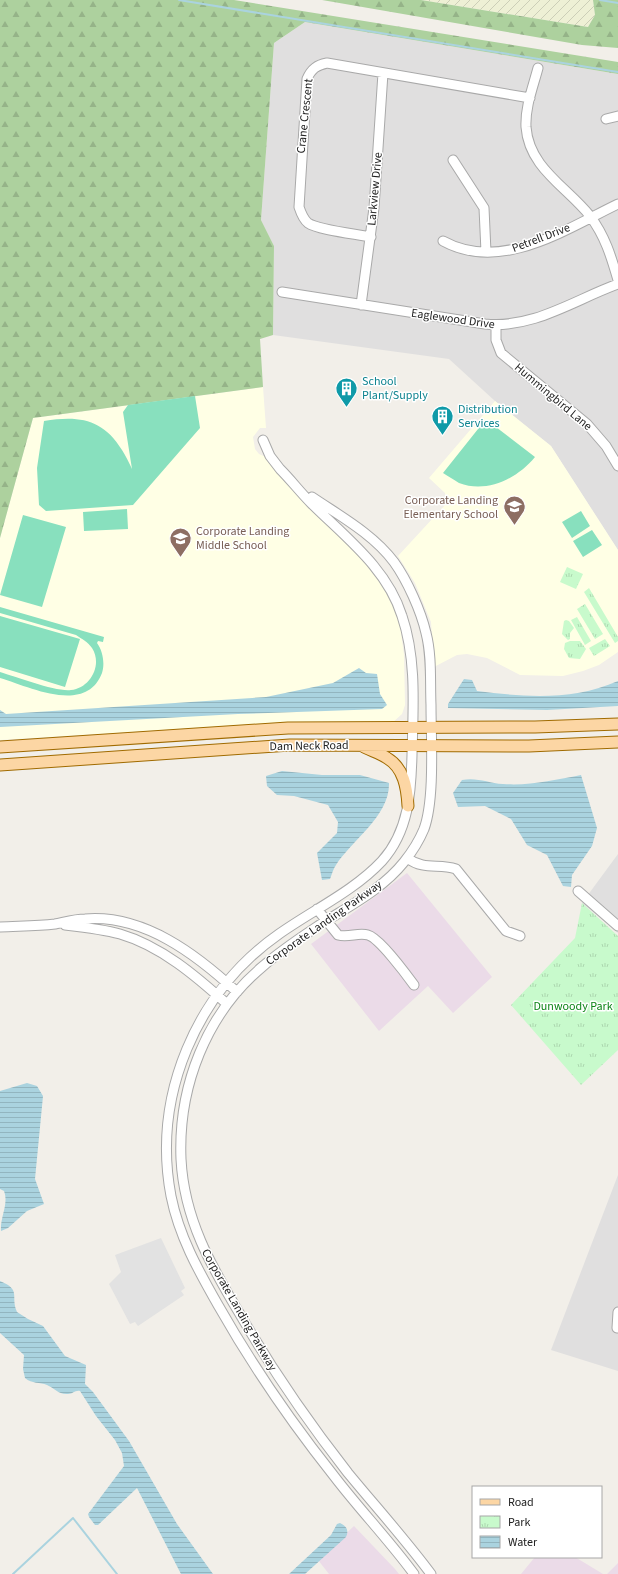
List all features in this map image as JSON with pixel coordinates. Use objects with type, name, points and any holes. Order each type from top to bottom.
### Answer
[{"type":"main road","name":"Dam Neck Road","points":[[0,747],[288,728],[535,727],[618,724]]},
{"type":"main road","name":"Dam Neck Road","points":[[0,765],[290,745],[529,746],[618,742]]},
{"type":"main road","points":[[362,746],[388,758],[397,767],[405,782],[408,806]]},
{"type":"street","name":"Crane Crescent","points":[[371,236],[315,227],[307,222],[299,207],[307,79],[309,74],[317,66],[327,63],[530,98]]},
{"type":"street","points":[[538,68],[530,98],[526,126],[532,150],[543,168],[590,217],[605,240],[618,280]]},
{"type":"street","name":"Larkview Drive","points":[[361,304],[371,236],[377,180],[383,73]]},
{"type":"street","points":[[606,119],[618,116]]},
{"type":"street","points":[[453,160],[484,208],[486,252]]},
{"type":"street","name":"Petrell Drive","points":[[443,241],[461,249],[486,252],[519,248],[618,204]]},
{"type":"street","name":"Eaglewood Drive","points":[[282,292],[496,325],[514,324],[535,319],[618,284]]},
{"type":"street","name":"Hummingbird Lane","points":[[496,325],[496,340],[501,353],[587,424],[606,446],[618,466]]},
{"type":"street","name":"Corporate Landing Parkway","points":[[263,440],[275,463],[310,501],[347,536],[372,564],[395,598],[404,620],[410,654],[412,727],[411,780],[408,806],[399,837],[381,862],[371,871],[263,946],[247,960],[217,995],[189,1044],[177,1076],[171,1102],[167,1134],[168,1172],[176,1214],[190,1254],[251,1360],[294,1424],[349,1495],[414,1574]]},
{"type":"street","name":"Corporate Landing Parkway","points":[[294,483],[374,541],[393,561],[399,570],[422,619],[428,643],[431,727],[430,795],[428,815],[424,828],[407,858],[398,869],[376,889],[326,921],[261,967],[227,1004],[202,1047],[188,1085],[181,1138],[183,1179],[191,1216],[206,1254],[262,1353],[308,1420],[431,1574]]},
{"type":"street","points":[[407,858],[419,865],[456,870],[506,931],[520,936]]},
{"type":"street","points":[[578,891],[618,926]]},
{"type":"street","points":[[317,909],[340,936],[348,937],[363,934],[373,936],[414,985]]},
{"type":"street","points":[[0,927],[54,924],[85,918],[118,922],[144,929],[179,946],[237,992]]},
{"type":"street","points":[[54,924],[99,929],[134,939],[174,961],[227,1004]]},
{"type":"street","points":[[617,1328],[618,1312]]},
{"type":"street","points":[[251,1360],[262,1353]]},
{"type":"street","points":[[349,1495],[359,1485]]},
{"type":"shaded area","points":[[421,0],[593,0],[595,15],[588,27]]},
{"type":"shaded area","points":[[305,22],[618,74],[618,550],[551,446],[495,401],[449,359],[273,335],[274,246],[261,220],[274,43]]},
{"type":"shaded area","name":"Corporate Landing Middle School","points":[[263,387],[266,428],[260,428],[253,437],[255,449],[259,454],[268,458],[356,550],[389,593],[400,625],[404,655],[405,705],[402,714],[392,723],[299,722],[0,740],[0,538],[33,418]]},
{"type":"shaded area","name":"Corporate Landing Elementary School","points":[[495,401],[551,446],[618,550],[618,652],[599,665],[583,671],[563,676],[520,675],[487,658],[467,654],[457,655],[434,667],[431,622],[415,583],[398,556],[446,504],[445,493],[429,478]]},
{"type":"shaded area","points":[[618,854],[618,933],[582,903]]},
{"type":"shaded area","points":[[407,873],[492,977],[453,1013],[428,986],[379,1031],[311,944]]},
{"type":"shaded area","points":[[618,1175],[618,1371],[551,1350]]},
{"type":"shaded area","points":[[161,1238],[185,1288],[181,1291],[184,1295],[138,1326],[135,1322],[130,1324],[109,1284],[121,1272],[115,1255]]},
{"type":"shaded area","points":[[354,1526],[399,1574],[329,1574],[318,1560]]},
{"type":"shaded area","points":[[534,1558],[577,1558],[603,1574],[521,1574]]},
{"type":"shaded area","points":[[618,1563],[618,1574],[607,1574]]},
{"type":"green space","points":[[0,0],[234,0],[618,62],[618,74],[305,22],[274,43],[261,220],[274,246],[273,335],[260,339],[263,387],[33,418],[0,538]]},
{"type":"green space","points":[[322,0],[421,0],[588,27],[595,15],[593,0],[618,0],[618,48],[582,45]]},
{"type":"green space","points":[[195,396],[200,428],[133,505],[46,511],[39,505],[37,468],[44,421],[57,419],[79,419],[98,426],[115,440],[132,469],[123,412],[128,405]]},
{"type":"green space","points":[[482,424],[492,424],[535,457],[520,471],[501,482],[480,487],[459,483],[443,473]]},
{"type":"green space","points":[[127,509],[128,529],[84,531],[83,512]]},
{"type":"green space","points":[[581,511],[590,526],[572,538],[562,522]]},
{"type":"green space","points":[[23,515],[66,527],[42,607],[0,595]]},
{"type":"green space","points":[[592,530],[602,545],[583,557],[573,541]]},
{"type":"green space","points":[[567,567],[583,574],[576,589],[560,582]]},
{"type":"green space","points":[[589,588],[618,637],[618,641],[615,643],[584,592]]},
{"type":"green space","points":[[585,604],[603,634],[595,639],[577,609]]},
{"type":"green space","points":[[0,607],[104,637],[103,642],[98,641],[97,643],[102,654],[103,666],[102,673],[94,686],[84,693],[56,695],[0,678],[0,672],[46,687],[71,690],[84,685],[89,680],[93,675],[96,661],[92,648],[76,635],[0,613]]},
{"type":"green space","points":[[0,616],[80,639],[65,687],[0,667]]},
{"type":"green space","points":[[577,617],[591,641],[585,645],[571,620]]},
{"type":"green space","points":[[564,621],[569,621],[574,628],[570,633],[570,639],[568,640],[562,634]]},
{"type":"green space","points":[[605,639],[610,646],[594,656],[589,648]]},
{"type":"green space","points":[[570,641],[580,641],[586,649],[580,659],[569,658],[564,649],[565,643]]},
{"type":"green space","name":"Dunwoody Park","points":[[582,903],[618,936],[618,1050],[581,1085],[511,1005],[575,938]]},
{"type":"water","points":[[359,668],[366,673],[377,674],[380,694],[387,705],[382,709],[238,714],[0,727],[0,710],[6,714],[266,697],[333,683]]},
{"type":"water","points":[[464,679],[472,680],[477,691],[530,696],[566,695],[584,692],[618,681],[618,706],[547,710],[448,708],[448,704]]},
{"type":"water","points":[[282,771],[322,775],[360,775],[389,783],[388,795],[377,817],[343,856],[333,870],[330,879],[322,880],[317,853],[337,833],[338,822],[328,805],[294,796],[277,795],[267,786],[266,776]]},
{"type":"water","points":[[581,775],[597,828],[592,846],[572,875],[571,887],[563,886],[547,855],[527,845],[511,819],[485,806],[458,807],[453,793],[462,780],[467,779],[503,784],[522,784]]},
{"type":"water","points":[[27,1083],[37,1086],[43,1096],[35,1179],[44,1204],[27,1211],[8,1228],[1,1231],[6,1201],[4,1191],[0,1189],[0,1091]]},
{"type":"water","points":[[0,1281],[11,1287],[14,1294],[17,1312],[43,1326],[65,1356],[86,1365],[85,1384],[93,1392],[129,1441],[177,1524],[213,1574],[181,1574],[137,1488],[98,1525],[95,1525],[89,1517],[88,1514],[124,1466],[122,1453],[115,1440],[96,1416],[80,1391],[65,1394],[47,1385],[30,1381],[25,1378],[23,1369],[24,1355],[0,1333]]},
{"type":"water","points":[[340,1523],[347,1529],[346,1537],[305,1574],[289,1574],[331,1535],[337,1524]]},
{"type":"waterway","points":[[179,0],[618,72]]},
{"type":"waterway","points":[[600,0],[618,3]]},
{"type":"waterway","points":[[13,1574],[73,1518],[117,1574]]},
{"type":"place","name":"School Plant/Supply","points":[[346,408]]},
{"type":"place","name":"Distribution Services","points":[[443,436]]},
{"type":"place","name":"Corporate Landing Elementary School","points":[[514,526]]},
{"type":"place","name":"Corporate Landing Middle School","points":[[181,558]]}]
